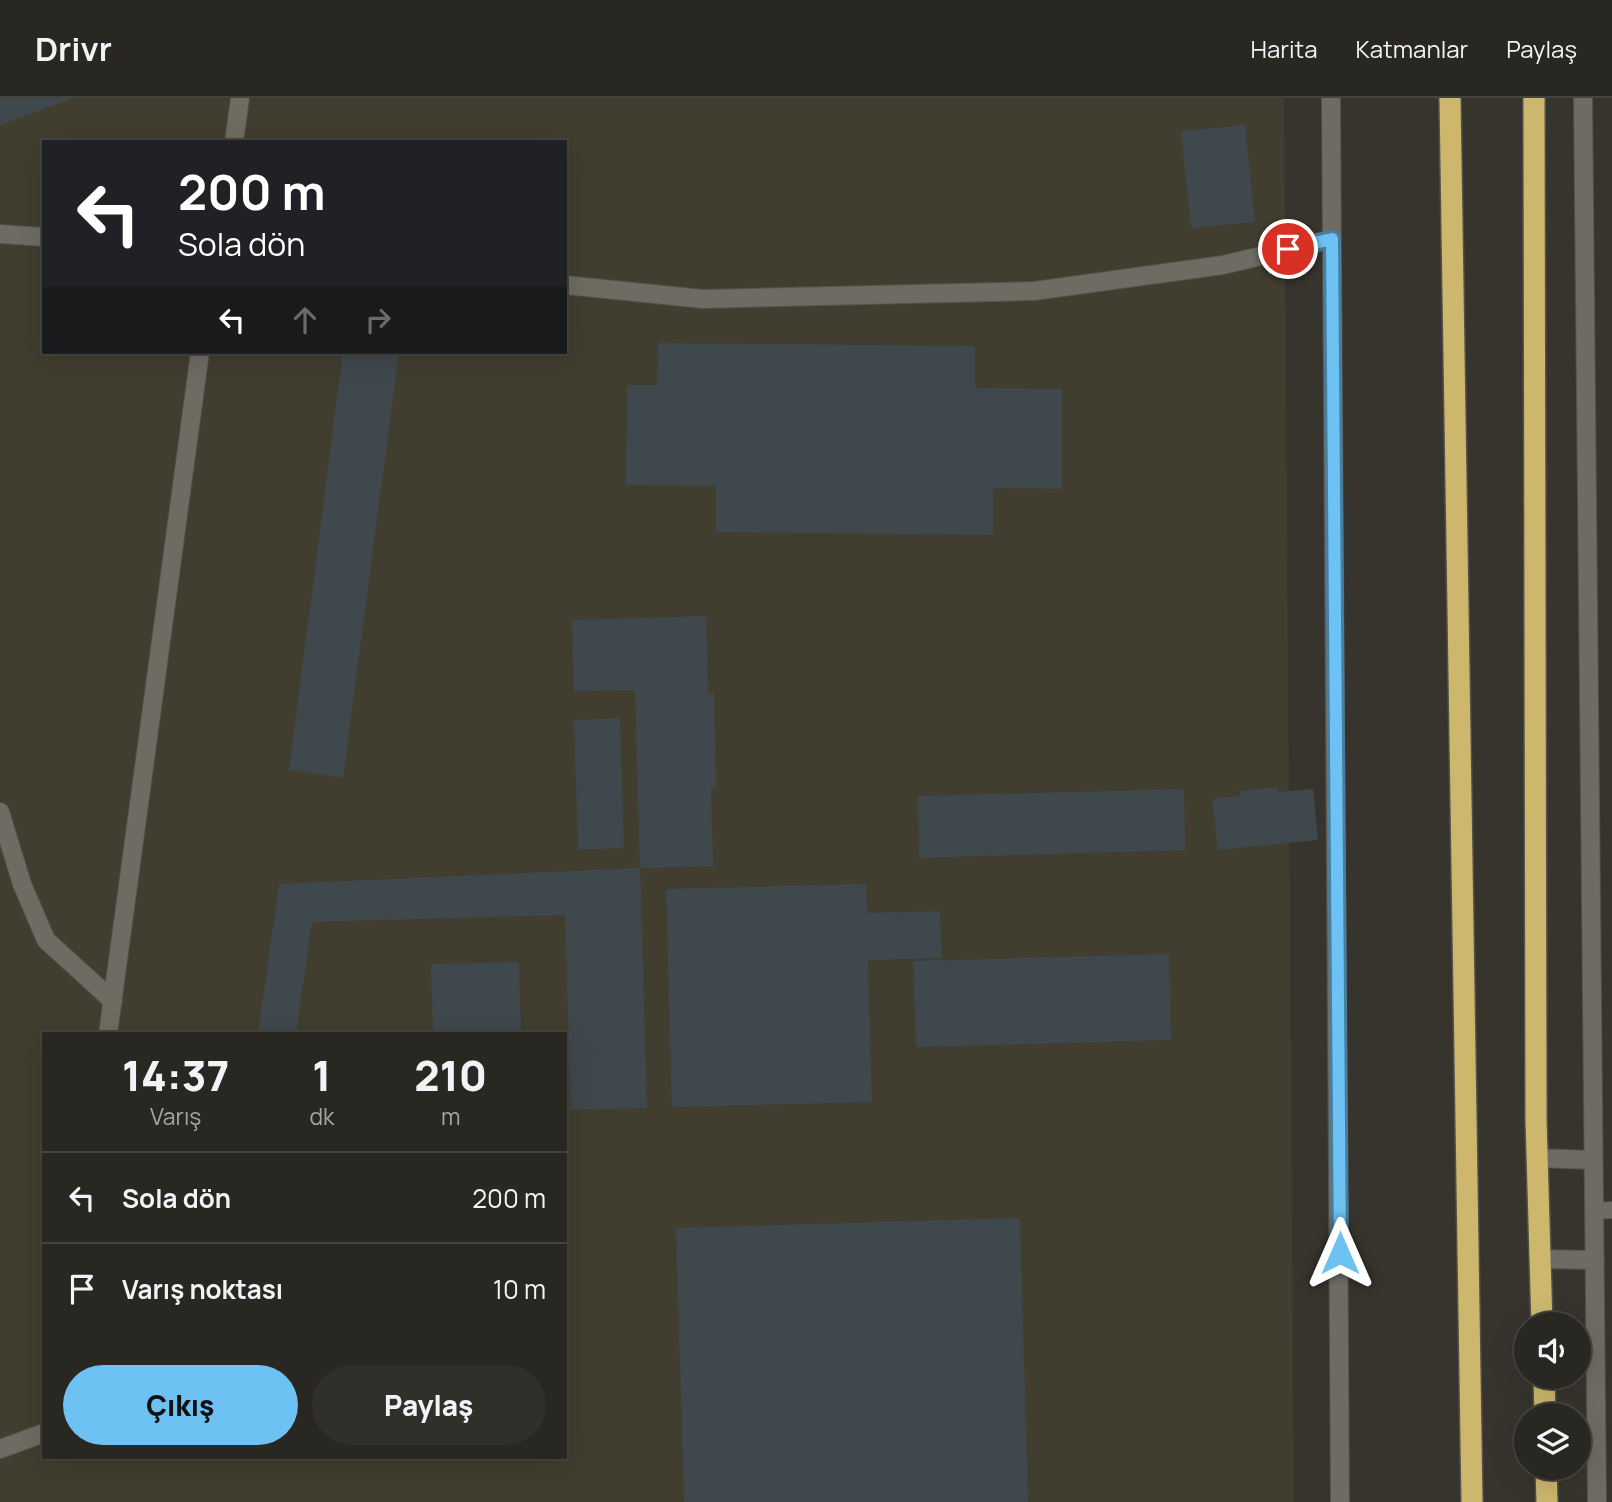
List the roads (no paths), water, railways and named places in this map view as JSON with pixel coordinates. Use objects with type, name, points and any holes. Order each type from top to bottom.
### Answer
[{"type":"highway","points":[[1450,98],[1472,1502]]},
{"type":"highway","points":[[1534,98],[1537,1158],[1542,1312]]},
{"type":"highway","points":[[1547,1480],[1548,1502]]},
{"type":"street","points":[[234,140],[240,98]]},
{"type":"street","points":[[1331,98],[1340,1502]]},
{"type":"street","points":[[1583,98],[1593,1160],[1603,1211],[1595,1260],[1597,1502]]},
{"type":"street","points":[[0,234],[42,237]]},
{"type":"street","points":[[567,285],[703,299],[1034,291],[1223,265],[1332,239]]},
{"type":"street","points":[[108,1032],[200,354]]},
{"type":"street","points":[[0,812],[22,884],[46,940],[113,1001]]},
{"type":"street","points":[[1537,1158],[1593,1160]]},
{"type":"street","points":[[1540,1259],[1595,1260]]},
{"type":"street","points":[[0,1449],[42,1434]]}]
